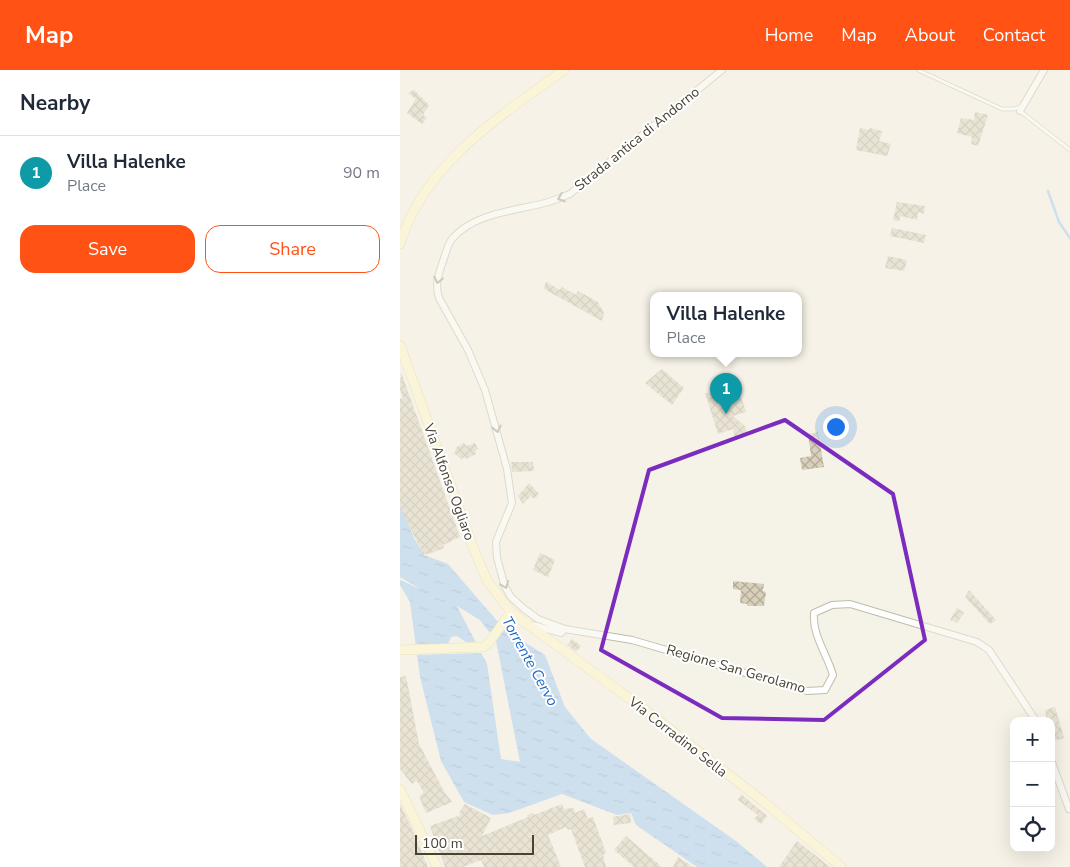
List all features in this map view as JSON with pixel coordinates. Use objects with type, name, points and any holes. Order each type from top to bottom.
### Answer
[{"type":"main road","points":[[400,244],[423,194],[448,161],[500,116],[564,70]]},
{"type":"main road","name":"Via Alfonso Ogliaro","points":[[400,345],[474,550],[488,582],[509,616]]},
{"type":"main road","points":[[400,650],[475,648],[488,644],[509,616]]},
{"type":"main road","name":"Via Corradino Sella","points":[[509,616],[521,620],[648,712],[769,806],[841,867]]},
{"type":"main road","points":[[400,789],[437,867]]},
{"type":"street","name":"Strada antica di Andorno","points":[[562,628],[538,619],[511,597],[505,587],[497,558],[496,542],[512,503],[507,469],[485,390],[468,350],[439,298],[436,289],[438,279],[451,239],[472,224],[489,217],[545,203],[570,194],[722,70]]},
{"type":"street","points":[[1021,108],[1044,70]]},
{"type":"street","name":"Regione San Gerolamo","points":[[562,628],[632,640],[807,691],[825,690],[833,675],[827,655],[812,627],[814,613],[832,605],[850,604],[977,642],[989,650],[1033,717]]},
{"type":"street","points":[[521,620],[554,632],[561,632],[562,628]]},
{"type":"street","points":[[1052,762],[1069,809]]},
{"type":"lane","points":[[918,70],[1002,109],[1021,108],[1070,150]]},
{"type":"highlighted area","points":[[785,420],[893,494],[925,640],[824,720],[722,718],[601,650],[649,470]]},
{"type":"water","name":"Torrente Cervo","points":[[400,503],[414,538],[424,555],[448,564],[505,630],[545,655],[565,707],[591,739],[736,841],[767,867],[697,867],[636,825],[631,813],[617,815],[562,794],[509,813],[493,815],[464,802],[441,761],[420,677],[410,602],[400,585],[400,580],[420,589],[400,577]],"holes":[[[457,606],[480,620],[496,641],[520,762],[501,759],[487,664]]]},
{"type":"pier","points":[[457,636],[466,642],[478,642],[484,653],[415,655],[414,644],[448,644],[451,637]]},
{"type":"building","points":[[414,90],[429,105],[423,115],[427,118],[422,124],[407,113],[416,99],[408,93]]},
{"type":"building","points":[[975,112],[988,115],[978,146],[971,144],[972,137],[957,133],[961,118],[974,120]]},
{"type":"building","points":[[860,128],[882,131],[879,141],[891,144],[887,156],[856,150]]},
{"type":"building","points":[[897,202],[925,206],[924,214],[918,212],[917,220],[901,216],[899,221],[893,220]]},
{"type":"building","points":[[892,228],[926,235],[924,243],[890,236]]},
{"type":"building","points":[[888,256],[907,260],[904,271],[885,268]]},
{"type":"building","points":[[546,282],[560,290],[562,287],[576,295],[578,291],[598,302],[604,313],[602,321],[544,289]]},
{"type":"building","points":[[662,369],[684,388],[672,405],[645,383]]},
{"type":"building","points":[[401,372],[460,537],[443,545],[444,548],[429,554],[423,554],[400,507],[400,399],[403,398],[400,389]]},
{"type":"building","points":[[705,393],[719,394],[722,402],[741,396],[746,412],[733,416],[745,426],[748,433],[735,438],[733,429],[718,434]]},
{"type":"building","points":[[818,432],[824,467],[802,470],[800,458],[811,456],[808,434]]},
{"type":"building","points":[[464,443],[466,446],[475,443],[478,449],[475,451],[476,454],[466,459],[465,457],[461,459],[454,453],[457,447]]},
{"type":"building","points":[[511,462],[533,462],[534,471],[512,472]]},
{"type":"building","points":[[529,483],[539,494],[534,499],[531,496],[523,504],[518,496]]},
{"type":"building","points":[[540,553],[555,560],[548,577],[533,570]]},
{"type":"building","points":[[733,581],[764,584],[763,591],[766,592],[764,606],[747,606],[747,604],[740,603],[741,590],[733,589]]},
{"type":"building","points":[[969,590],[996,620],[990,624],[965,597]]},
{"type":"building","points":[[957,608],[964,613],[957,623],[950,620]]},
{"type":"building","points":[[572,639],[581,646],[576,652],[567,645]]},
{"type":"building","points":[[406,676],[419,744],[445,793],[452,802],[426,813],[419,796],[424,793],[417,781],[412,784],[400,769],[400,677]]},
{"type":"building","points":[[1055,707],[1064,738],[1055,741],[1055,717],[1046,717],[1045,710]]},
{"type":"building","points":[[741,794],[767,816],[761,824],[754,819],[758,815],[738,800]]},
{"type":"building","points":[[400,804],[409,822],[428,867],[400,867]]},
{"type":"building","points":[[465,804],[491,818],[482,836],[528,817],[527,815],[533,813],[534,815],[562,804],[564,809],[574,808],[575,813],[584,809],[588,819],[593,817],[606,853],[603,855],[606,867],[585,867],[571,829],[568,830],[566,827],[548,835],[561,867],[484,867],[481,860],[463,867],[445,867],[430,826],[461,815],[459,813]]},
{"type":"building","points":[[630,814],[631,823],[614,825],[613,817]]},
{"type":"building","points":[[626,836],[662,867],[634,867],[614,850]]},
{"type":"building","points":[[797,841],[815,855],[830,867],[779,867]]},
{"type":"building","points":[[678,857],[693,867],[673,867]]},
{"type":"waterway","points":[[1048,191],[1059,222],[1070,238]]},
{"type":"place","name":"Villa Halenke","points":[[726,414]]}]
